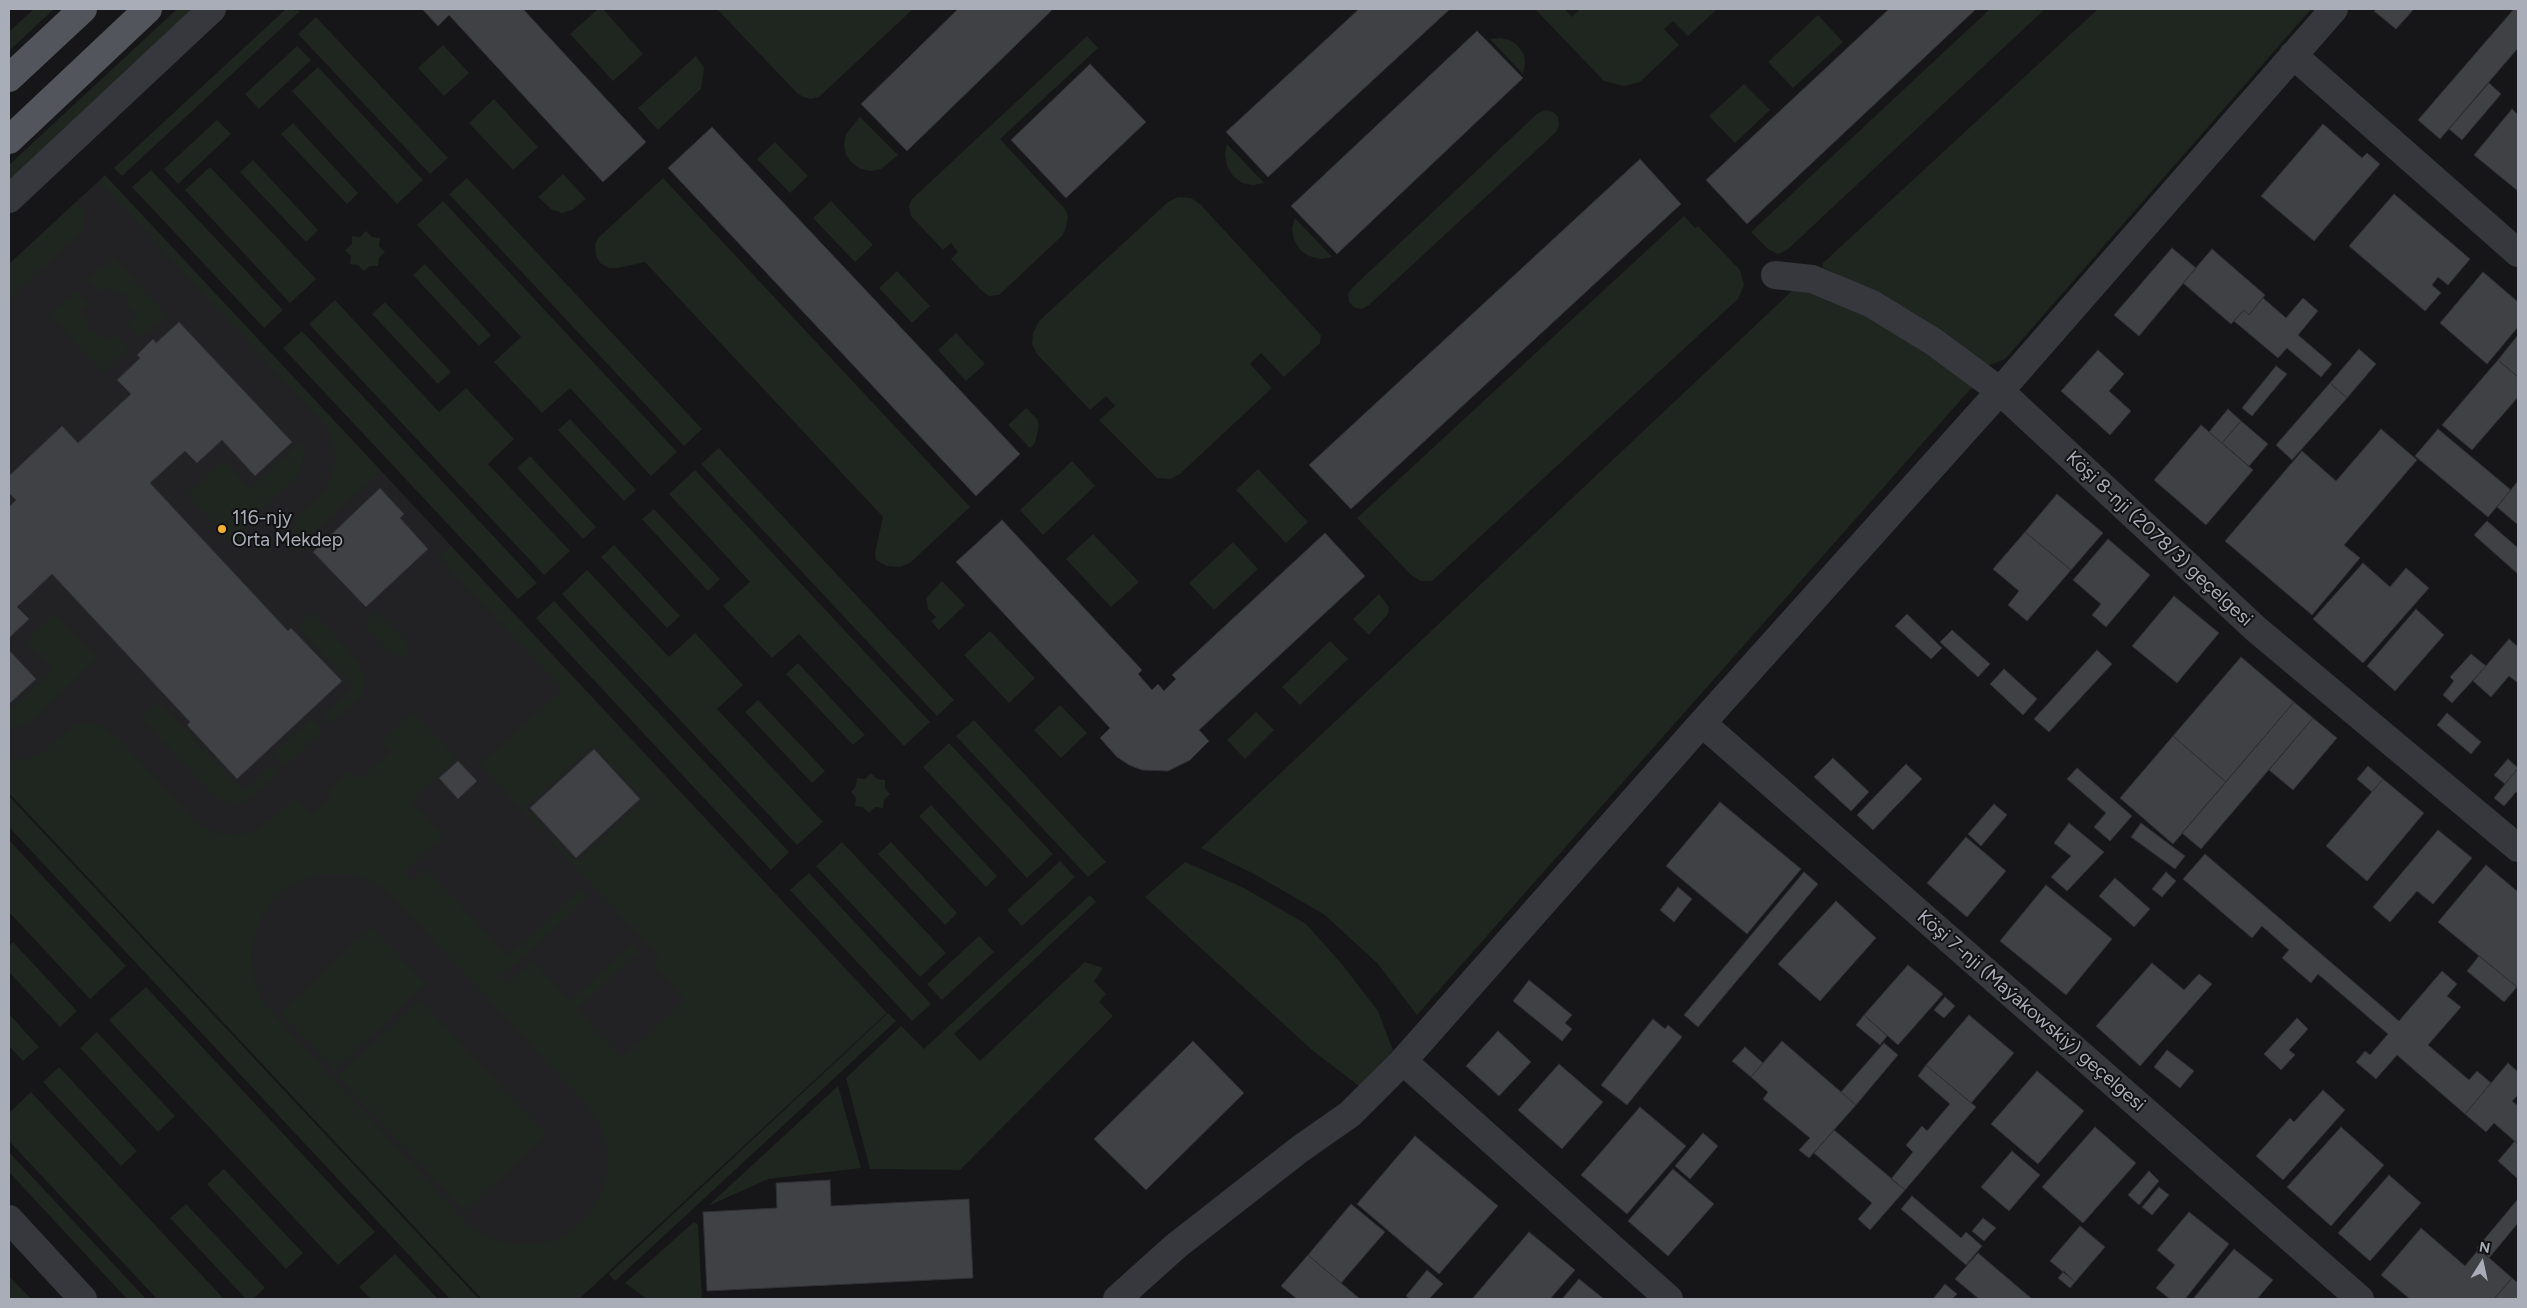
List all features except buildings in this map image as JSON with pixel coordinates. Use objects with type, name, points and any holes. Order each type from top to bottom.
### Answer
[{"type":"main road","points":[[9,78],[84,9]]},
{"type":"main road","points":[[9,140],[148,9]]},
{"type":"street","points":[[9,199],[212,9]]},
{"type":"street","points":[[1117,1299],[1176,1246],[1300,1149],[1350,1114],[1403,1061],[1702,722],[2000,391],[2334,9]]},
{"type":"street","points":[[2293,55],[2518,253]]},
{"type":"street","name":"Köşi 8-nji (2078/3) geçelgesi","points":[[1775,275],[1812,279],[1872,304],[1934,342],[2000,391],[2258,630],[2518,848]]},
{"type":"street","name":"Köşi 7-nji (Maýakowskiý) geçelgesi","points":[[1702,722],[2360,1299]]},
{"type":"street","points":[[1403,1061],[1670,1299]]},
{"type":"street","points":[[9,1219],[83,1299]]},
{"type":"shaded area","points":[[34,9],[54,9],[9,51],[9,32]]},
{"type":"shaded area","points":[[177,9],[197,9],[9,183],[9,165]]},
{"type":"shaded area","points":[[286,9],[300,11],[122,176],[114,168]]},
{"type":"shaded area","points":[[598,9],[603,9],[643,54],[613,81],[570,34]]},
{"type":"shaded area","points":[[717,9],[913,9],[819,97],[811,99],[803,97],[796,92]]},
{"type":"shaded area","points":[[1535,9],[1565,9],[1572,17],[1580,9],[1717,9],[1688,36],[1673,21],[1664,29],[1679,45],[1640,82],[1624,86],[1604,81]]},
{"type":"shaded area","points":[[1990,9],[2045,9],[1787,250],[1778,254],[1768,249],[1751,232]]},
{"type":"shaded area","points":[[2098,9],[2311,9],[2005,359],[1987,366],[1911,311],[1822,267],[1823,263]]},
{"type":"shaded area","points":[[1818,15],[1843,42],[1793,88],[1768,62]]},
{"type":"shaded area","points":[[316,17],[448,158],[430,174],[298,34]]},
{"type":"shaded area","points":[[1087,36],[1098,48],[1000,139],[1065,209],[1068,216],[1063,235],[999,295],[989,296],[951,259],[958,252],[951,243],[943,250],[911,216],[909,206],[912,199]]},
{"type":"shaded area","points":[[1490,39],[1510,40],[1518,46],[1524,55],[1523,74]]},
{"type":"shaded area","points":[[443,45],[469,73],[444,96],[418,68]]},
{"type":"shaded area","points":[[297,46],[311,60],[259,109],[245,94]]},
{"type":"shaded area","points":[[696,56],[704,68],[701,89],[658,130],[638,108]]},
{"type":"shaded area","points":[[318,67],[423,180],[397,204],[292,91]]},
{"type":"shaded area","points":[[1744,84],[1770,110],[1735,143],[1709,116]]},
{"type":"shaded area","points":[[494,99],[538,147],[513,170],[469,123]]},
{"type":"shaded area","points":[[1546,110],[1553,112],[1558,117],[1559,125],[1556,132],[1369,305],[1362,309],[1355,308],[1349,302],[1348,294],[1352,288],[1538,113]]},
{"type":"shaded area","points":[[860,117],[898,155],[881,169],[871,171],[861,169],[852,163],[846,155],[844,144],[846,134]]},
{"type":"shaded area","points":[[217,120],[231,134],[178,184],[164,169]]},
{"type":"shaded area","points":[[293,123],[358,193],[347,204],[281,134]]},
{"type":"shaded area","points":[[775,142],[808,176],[790,193],[757,159]]},
{"type":"shaded area","points":[[1227,144],[1264,183],[1253,185],[1242,183],[1233,176],[1227,166],[1225,155]]},
{"type":"shaded area","points":[[253,160],[318,230],[306,242],[240,172]]},
{"type":"shaded area","points":[[210,167],[316,279],[290,303],[185,190]]},
{"type":"shaded area","points":[[151,170],[283,310],[264,328],[132,187]]},
{"type":"shaded area","points":[[563,174],[586,199],[572,210],[562,213],[551,209],[538,197]]},
{"type":"shaded area","name":"116-njy Orta Mekdep","points":[[105,175],[887,1013],[579,1299],[482,1299],[9,793],[9,264]]},
{"type":"shaded area","points":[[105,176],[381,471],[296,549],[293,541],[295,522],[300,514],[325,490],[332,474],[335,458],[333,441],[324,423],[99,181]]},
{"type":"shaded area","points":[[467,178],[702,429],[684,446],[449,194]]},
{"type":"shaded area","points":[[663,178],[970,507],[910,563],[900,567],[887,566],[876,560],[875,553],[883,517],[645,262],[618,268],[609,268],[600,263],[596,256],[595,245],[598,238]]},
{"type":"shaded area","points":[[1178,197],[1191,198],[1201,205],[1321,335],[1320,343],[1284,377],[1261,353],[1250,364],[1272,388],[1180,474],[1170,479],[1157,478],[1099,420],[1115,406],[1106,396],[1090,410],[1037,354],[1032,344],[1033,333],[1039,321],[1168,202]]},
{"type":"shaded area","points":[[77,201],[84,209],[85,215],[82,232],[9,299],[9,265]]},
{"type":"shaded area","points":[[443,201],[677,452],[651,476],[570,388],[542,413],[494,362],[521,337],[417,225]]},
{"type":"shaded area","points":[[831,201],[873,245],[855,262],[813,218]]},
{"type":"shaded area","points":[[1684,216],[1695,228],[1698,226],[1740,270],[1744,285],[1738,299],[1432,581],[1421,581],[1411,575],[1357,518]]},
{"type":"shaded area","points":[[1295,218],[1332,257],[1321,259],[1309,256],[1300,250],[1294,240],[1292,229]]},
{"type":"shaded area","points":[[366,231],[372,237],[380,238],[379,246],[385,252],[379,258],[378,266],[370,266],[364,271],[358,265],[350,264],[351,256],[345,250],[352,244],[352,236],[360,237]]},
{"type":"shaded area","points":[[114,257],[167,315],[141,338],[127,323],[136,315],[128,306],[128,295],[117,294],[109,286],[101,293],[88,279]]},
{"type":"shaded area","points":[[425,264],[491,335],[479,346],[413,275]]},
{"type":"shaded area","points":[[897,271],[930,306],[912,323],[879,288]]},
{"type":"shaded area","points":[[1794,289],[1801,290],[1870,318],[1933,356],[1974,385],[1417,1015],[1378,964],[1325,915],[1256,875],[1201,848]]},
{"type":"shaded area","points":[[76,291],[88,305],[80,312],[87,320],[87,332],[98,333],[106,342],[115,334],[129,349],[103,373],[50,314]]},
{"type":"shaded area","points":[[335,300],[439,412],[466,388],[514,439],[488,464],[570,551],[544,575],[309,324]]},
{"type":"shaded area","points":[[385,302],[451,372],[438,384],[372,314]]},
{"type":"shaded area","points":[[302,331],[537,583],[518,599],[283,348]]},
{"type":"shaded area","points":[[956,333],[985,364],[966,381],[938,350]]},
{"type":"shaded area","points":[[1026,408],[1037,419],[1039,426],[1035,443],[1030,448],[1008,425]]},
{"type":"shaded area","points":[[570,419],[636,490],[624,501],[558,430]]},
{"type":"shaded area","points":[[299,443],[305,452],[299,475],[243,526],[239,550],[187,494],[224,460],[250,489]]},
{"type":"shaded area","points":[[719,448],[954,700],[937,716],[701,464]]},
{"type":"shaded area","points":[[530,456],[596,527],[583,539],[517,468]]},
{"type":"shaded area","points":[[1072,461],[1095,486],[1043,535],[1020,510]]},
{"type":"shaded area","points":[[1258,469],[1308,522],[1286,543],[1236,490]]},
{"type":"shaded area","points":[[695,470],[930,722],[904,746],[799,634],[772,658],[723,606],[750,582],[669,494]]},
{"type":"shaded area","points":[[654,509],[720,579],[708,591],[642,519]]},
{"type":"shaded area","points":[[1093,534],[1139,582],[1111,607],[1066,559]]},
{"type":"shaded area","points":[[1233,542],[1258,569],[1214,610],[1189,583]]},
{"type":"shaded area","points":[[614,545],[680,616],[667,628],[601,557]]},
{"type":"shaded area","points":[[451,547],[886,1013],[579,1299],[482,1299],[9,793],[9,760],[27,759],[44,751],[76,724],[91,723],[104,727],[117,737],[199,825],[218,833],[237,835],[256,831],[295,798],[311,815],[332,795],[328,791],[350,771],[359,780],[390,752],[381,742],[413,712],[457,759],[411,801],[444,836],[404,872],[412,881],[425,868],[508,956],[581,889],[588,897],[501,977],[508,984],[533,961],[570,1002],[632,944],[639,952],[577,1009],[622,1058],[685,1000],[653,965],[660,958],[550,840],[553,837],[577,862],[644,800],[593,745],[526,807],[545,828],[542,831],[480,765],[562,689],[439,557]],"holes":[[[323,874],[343,874],[363,878],[382,887],[397,901],[585,1103],[598,1120],[605,1139],[608,1159],[606,1179],[599,1198],[588,1215],[573,1229],[555,1239],[536,1244],[515,1244],[496,1240],[477,1231],[462,1218],[273,1014],[261,998],[254,979],[251,959],[253,939],[260,920],[271,903],[286,889],[304,880]]]},
{"type":"shaded area","points":[[587,570],[669,657],[695,633],[743,685],[717,709],[823,822],[797,845],[562,594]]},
{"type":"shaded area","points":[[942,581],[965,605],[939,630],[931,621],[936,617],[928,609],[926,598]]},
{"type":"shaded area","points":[[1379,594],[1389,607],[1388,614],[1369,635],[1353,619]]},
{"type":"shaded area","points":[[554,601],[789,852],[771,870],[536,618]]},
{"type":"shaded area","points":[[377,611],[407,642],[409,654],[404,658],[393,656],[363,624]]},
{"type":"shaded area","points":[[313,612],[359,662],[365,679],[361,696],[330,724],[323,717],[354,687],[297,626]]},
{"type":"shaded area","points":[[54,613],[97,658],[31,722],[21,727],[9,727],[9,712],[53,669],[26,641]]},
{"type":"shaded area","points":[[990,631],[1035,678],[1009,703],[964,655]]},
{"type":"shaded area","points":[[1330,641],[1348,659],[1300,705],[1282,687]]},
{"type":"shaded area","points":[[798,663],[865,735],[853,745],[786,674]]},
{"type":"shaded area","points":[[758,700],[825,771],[812,783],[745,712]]},
{"type":"shaded area","points":[[159,702],[243,791],[271,765],[279,772],[245,802],[235,804],[216,798],[141,718]]},
{"type":"shaded area","points":[[1060,705],[1087,733],[1061,758],[1034,730]]},
{"type":"shaded area","points":[[1256,712],[1274,730],[1245,759],[1227,740]]},
{"type":"shaded area","points":[[311,719],[323,731],[286,766],[274,753]]},
{"type":"shaded area","points":[[974,720],[1106,862],[1088,877],[956,736]]},
{"type":"shaded area","points":[[949,743],[1053,854],[1027,878],[923,767]]},
{"type":"shaded area","points":[[871,773],[877,779],[885,780],[885,788],[890,794],[884,800],[883,808],[875,807],[869,813],[863,807],[855,806],[856,798],[851,792],[856,786],[857,778],[865,779]]},
{"type":"shaded area","points":[[9,796],[479,1299],[450,1299],[9,827]]},
{"type":"shaded area","points":[[931,805],[997,876],[986,887],[919,816]]},
{"type":"shaded area","points":[[9,840],[126,966],[90,999],[9,912]]},
{"type":"shaded area","points":[[842,842],[946,953],[920,977],[816,866]]},
{"type":"shaded area","points":[[891,842],[957,913],[945,925],[878,854]]},
{"type":"shaded area","points":[[1060,861],[1075,877],[1022,926],[1007,910]]},
{"type":"shaded area","points":[[1185,862],[1244,888],[1306,924],[1341,963],[1378,1011],[1393,1050],[1359,1086],[1312,1050],[1145,897]]},
{"type":"shaded area","points":[[809,873],[931,1004],[912,1021],[790,890]]},
{"type":"shaded area","points":[[1090,895],[1096,902],[954,1034],[980,1061],[1085,962],[1103,968],[1094,981],[1106,994],[1099,1002],[1113,1016],[960,1170],[870,1169],[846,1078],[901,1026],[924,1049]]},
{"type":"shaded area","points":[[371,927],[426,984],[335,1070],[280,1013]]},
{"type":"shaded area","points":[[979,936],[994,952],[942,1000],[927,984]]},
{"type":"shaded area","points":[[13,942],[77,1011],[60,1027],[9,972],[9,946]]},
{"type":"shaded area","points":[[146,987],[375,1232],[338,1265],[109,1020]]},
{"type":"shaded area","points":[[420,1000],[547,1135],[465,1212],[338,1076]]},
{"type":"shaded area","points":[[888,1013],[896,1021],[615,1281],[609,1274]]},
{"type":"shaded area","points":[[9,1014],[39,1047],[23,1061],[9,1046]]},
{"type":"shaded area","points":[[97,1032],[175,1116],[158,1132],[80,1048]]},
{"type":"shaded area","points":[[59,1067],[137,1151],[121,1166],[43,1082]]},
{"type":"shaded area","points":[[838,1086],[861,1168],[768,1179],[708,1206]]},
{"type":"shaded area","points":[[31,1092],[224,1299],[157,1299],[9,1141],[9,1113]]},
{"type":"shaded area","points":[[9,1152],[146,1299],[127,1299],[9,1172]]},
{"type":"shaded area","points":[[224,1169],[303,1253],[286,1269],[207,1184]]},
{"type":"shaded area","points":[[186,1204],[265,1288],[253,1299],[246,1299],[170,1218]]},
{"type":"shaded area","points":[[694,1222],[698,1225],[702,1299],[647,1299],[625,1283]]},
{"type":"shaded area","points":[[395,1254],[438,1299],[371,1299],[359,1287]]},
{"type":"shaded area","points":[[9,1276],[31,1299],[9,1299]]},
{"type":"place","name":"116-njy Orta Mekdep","points":[[222,529]]}]
